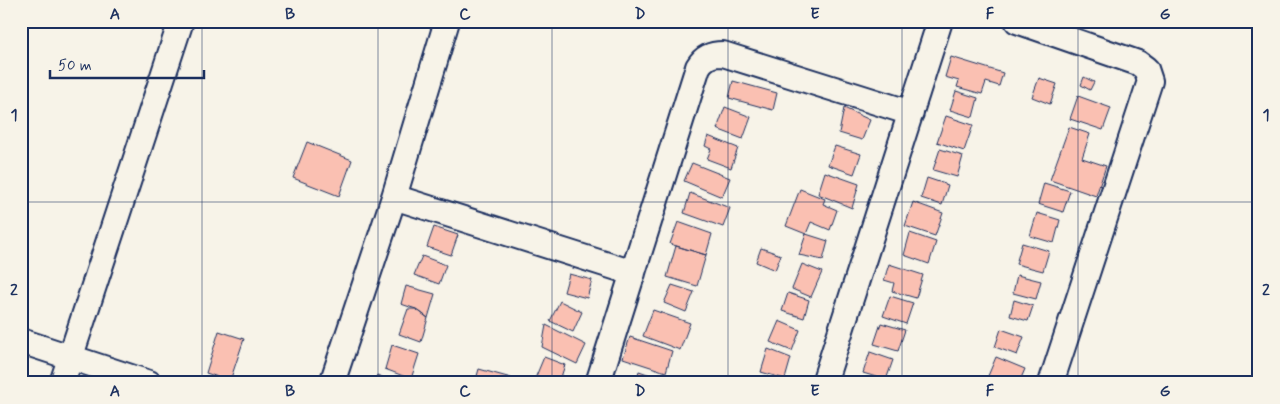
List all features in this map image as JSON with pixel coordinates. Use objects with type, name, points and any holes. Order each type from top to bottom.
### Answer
[{"type":"street","points":[[62,383],[181,21]]},
{"type":"street","points":[[332,383],[394,197],[447,21]]},
{"type":"street","points":[[824,383],[940,21]]},
{"type":"street","points":[[1017,21],[1138,63],[1146,69],[1150,81],[1051,383]]},
{"type":"street","points":[[598,383],[698,67],[708,56],[723,54],[911,113]]},
{"type":"street","points":[[394,197],[633,273]]},
{"type":"street","points":[[21,341],[149,383]]},
{"type":"building","points":[[951,57],[1003,73],[999,86],[986,82],[982,94],[957,87],[959,81],[945,77]]},
{"type":"building","points":[[1084,77],[1094,82],[1090,90],[1081,85]]},
{"type":"building","points":[[1039,78],[1057,84],[1050,104],[1032,97]]},
{"type":"building","points":[[733,81],[777,93],[773,110],[729,98]]},
{"type":"building","points":[[956,91],[978,98],[973,117],[950,110]]},
{"type":"building","points":[[1078,96],[1111,108],[1103,130],[1070,119]]},
{"type":"building","points":[[725,107],[751,117],[743,139],[717,129]]},
{"type":"building","points":[[844,108],[870,120],[862,140],[839,133]]},
{"type":"building","points":[[946,116],[973,125],[964,151],[937,142]]},
{"type":"building","points":[[1069,127],[1090,134],[1082,158],[1106,166],[1096,196],[1050,180]]},
{"type":"building","points":[[708,136],[738,148],[731,168],[707,159],[711,149],[705,146]]},
{"type":"building","points":[[307,142],[352,160],[339,196],[293,178]]},
{"type":"building","points":[[835,146],[861,154],[854,174],[828,165]]},
{"type":"building","points":[[940,149],[963,156],[957,177],[933,170]]},
{"type":"building","points":[[692,163],[730,178],[722,197],[684,181]]},
{"type":"building","points":[[825,172],[859,184],[852,208],[818,194]]},
{"type":"building","points":[[927,178],[948,185],[942,205],[921,198]]},
{"type":"building","points":[[1044,183],[1070,191],[1063,212],[1038,204]]},
{"type":"building","points":[[800,189],[825,199],[823,204],[837,210],[830,230],[811,222],[806,234],[786,226]]},
{"type":"building","points":[[690,193],[730,208],[723,227],[684,213]]},
{"type":"building","points":[[913,202],[943,213],[935,236],[905,226]]},
{"type":"building","points":[[1037,213],[1060,220],[1054,243],[1030,236]]},
{"type":"building","points":[[678,222],[712,234],[706,255],[670,244]]},
{"type":"building","points":[[434,227],[458,235],[451,255],[427,247]]},
{"type":"building","points":[[910,233],[936,242],[929,264],[904,255]]},
{"type":"building","points":[[806,234],[828,241],[823,260],[799,255]]},
{"type":"building","points":[[1022,243],[1049,251],[1043,271],[1016,264]]},
{"type":"building","points":[[676,246],[706,255],[697,286],[667,277]]},
{"type":"building","points":[[761,248],[781,255],[775,270],[756,262]]},
{"type":"building","points":[[422,256],[446,265],[439,284],[414,275]]},
{"type":"building","points":[[802,264],[822,272],[811,297],[792,289]]},
{"type":"building","points":[[889,264],[923,275],[916,298],[892,291],[894,283],[884,280]]},
{"type":"building","points":[[569,274],[592,280],[587,298],[564,292]]},
{"type":"building","points":[[1017,275],[1041,281],[1036,299],[1013,293]]},
{"type":"building","points":[[672,285],[694,292],[686,312],[664,303]]},
{"type":"building","points":[[406,286],[435,294],[428,318],[416,309],[401,304]]},
{"type":"building","points":[[788,293],[809,300],[804,318],[782,311]]},
{"type":"building","points":[[890,296],[913,303],[906,324],[883,316]]},
{"type":"building","points":[[1014,300],[1033,306],[1028,321],[1010,316]]},
{"type":"building","points":[[560,301],[582,312],[573,332],[550,321]]},
{"type":"building","points":[[408,309],[416,309],[428,318],[421,342],[399,334]]},
{"type":"building","points":[[653,310],[690,323],[680,350],[643,336]]},
{"type":"building","points":[[779,321],[800,330],[792,351],[770,342]]},
{"type":"building","points":[[881,323],[905,330],[898,351],[874,344]]},
{"type":"building","points":[[546,325],[586,345],[577,364],[542,347]]},
{"type":"building","points":[[1001,329],[1024,337],[1017,355],[995,347]]},
{"type":"building","points":[[219,331],[244,339],[230,381],[206,373]]},
{"type":"building","points":[[630,337],[672,351],[666,372],[623,358]]},
{"type":"building","points":[[392,345],[419,354],[411,379],[385,369]]},
{"type":"building","points":[[768,349],[791,358],[785,379],[761,372]]},
{"type":"building","points":[[870,352],[893,360],[886,380],[863,373]]},
{"type":"building","points":[[544,357],[565,365],[559,383],[534,381]]},
{"type":"building","points":[[996,357],[1025,369],[1019,383],[1005,383],[988,376]]},
{"type":"building","points":[[479,369],[511,378],[509,383],[475,383]]},
{"type":"building","points":[[639,371],[662,379],[661,383],[635,383]]},
{"type":"building","points":[[21,375],[38,381],[37,383],[21,383]]},
{"type":"building","points":[[377,375],[396,383],[374,383]]}]
